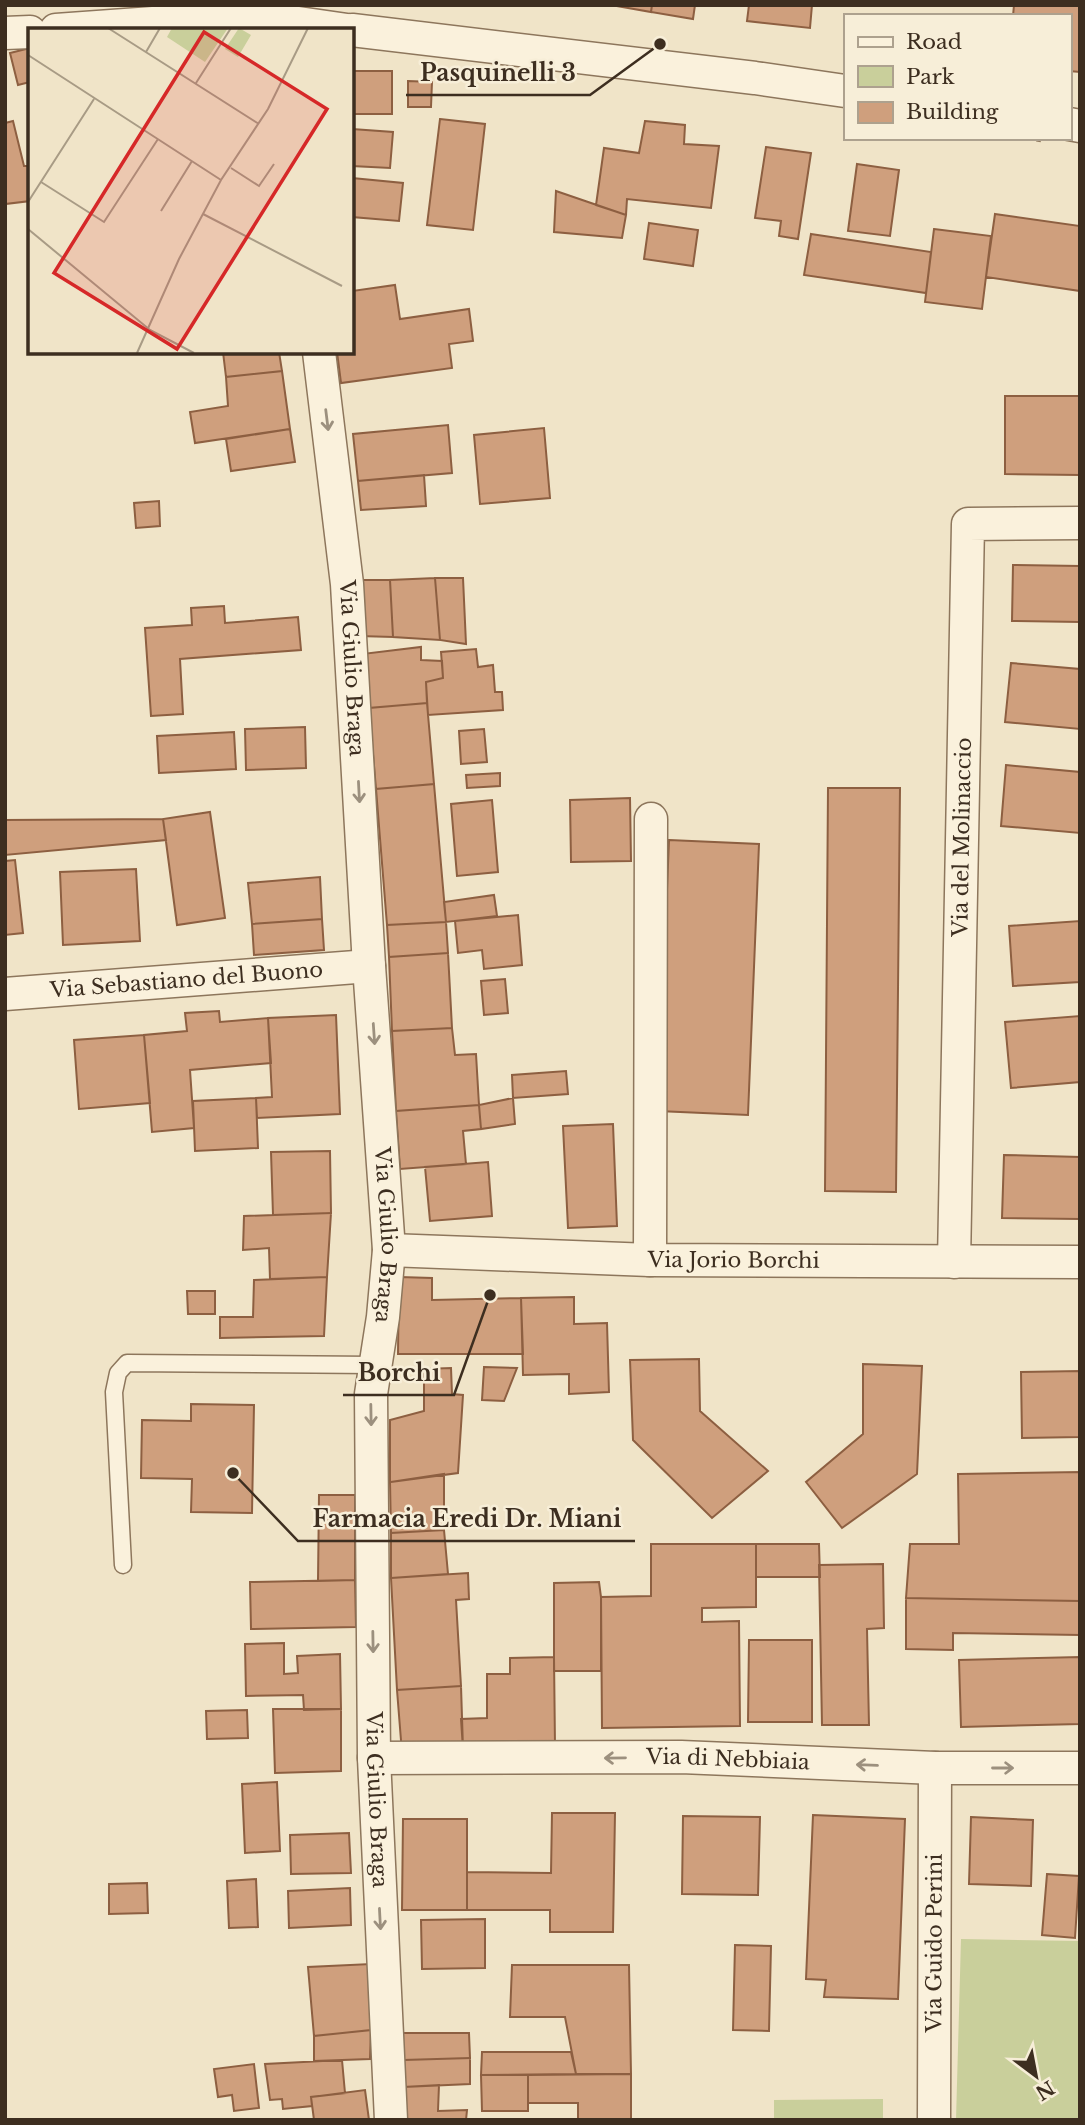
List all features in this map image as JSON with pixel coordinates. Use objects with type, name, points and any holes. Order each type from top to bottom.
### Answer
[{"type":"street","points":[[84,28],[250,16],[337,28]]},
{"type":"street","points":[[354,30],[741,76],[844,91]]},
{"type":"street","points":[[5,33],[28,32]]},
{"type":"street","name":"Via Giulio Braga","points":[[319,354],[347,584],[389,1250],[383,1317],[371,1394],[374,1758],[391,2120]]},
{"type":"street","name":"Via del Molinaccio","points":[[954,1262],[968,524],[1080,523]]},
{"type":"street","points":[[650,819],[650,1260]]},
{"type":"street","name":"Via Sebastiano del Buono","points":[[5,994],[369,966]]},
{"type":"street","name":"Via Jorio Borchi","points":[[389,1250],[650,1260],[1080,1262]]},
{"type":"street","name":"Via di Nebbiaia","points":[[374,1758],[681,1757],[935,1768],[1080,1768]]},
{"type":"street","name":"Via Guido Perini","points":[[934,2120],[935,1768]]},
{"type":"lane","points":[[123,1565],[114,1392],[118,1373],[127,1363],[374,1365]]},
{"type":"green space","points":[[961,1939],[1080,1941],[1080,2120],[956,2120]]},
{"type":"green space","points":[[883,2099],[883,2120],[774,2120],[774,2100]]},
{"type":"building","points":[[611,5],[652,5],[651,12]]},
{"type":"building","points":[[652,5],[695,5],[693,19],[651,12]]},
{"type":"building","points":[[749,5],[812,5],[810,28],[747,21]]},
{"type":"building","points":[[1014,5],[1080,5],[1080,72],[1071,71],[1071,14],[1013,14]]},
{"type":"building","points":[[28,48],[28,82],[18,85],[10,53]]},
{"type":"building","points":[[354,71],[392,71],[392,114],[354,114]]},
{"type":"building","points":[[408,81],[432,82],[431,107],[408,107]]},
{"type":"building","points":[[440,119],[485,124],[473,230],[427,225]]},
{"type":"building","points":[[13,121],[24,166],[28,166],[28,201],[5,204],[5,123]]},
{"type":"building","points":[[645,121],[685,125],[684,144],[719,146],[711,208],[627,199],[626,215],[596,205],[604,148],[639,153]]},
{"type":"building","points":[[354,129],[393,132],[390,168],[354,166]]},
{"type":"building","points":[[766,147],[811,153],[798,239],[779,236],[781,221],[755,218]]},
{"type":"building","points":[[857,164],[899,170],[890,236],[848,231]]},
{"type":"building","points":[[354,178],[403,183],[399,221],[354,217]]},
{"type":"building","points":[[556,191],[626,215],[622,238],[554,232]]},
{"type":"building","points":[[995,214],[1080,226],[1080,291],[986,277]]},
{"type":"building","points":[[649,223],[698,230],[693,266],[644,259]]},
{"type":"building","points":[[934,229],[991,236],[982,309],[925,302]]},
{"type":"building","points":[[811,234],[931,252],[926,293],[804,275]]},
{"type":"building","points":[[395,285],[400,319],[469,309],[473,341],[449,344],[452,368],[341,383],[337,354],[354,354],[354,291]]},
{"type":"building","points":[[223,354],[279,354],[282,371],[226,377]]},
{"type":"building","points":[[282,371],[290,429],[195,443],[190,412],[228,406],[226,377]]},
{"type":"building","points":[[1005,396],[1080,396],[1080,475],[1005,474]]},
{"type":"building","points":[[448,425],[452,473],[358,481],[353,434]]},
{"type":"building","points":[[544,428],[550,498],[480,504],[474,435]]},
{"type":"building","points":[[290,429],[295,462],[231,471],[226,439]]},
{"type":"building","points":[[424,475],[426,506],[361,510],[358,481]]},
{"type":"building","points":[[159,501],[160,526],[136,528],[134,503]]},
{"type":"building","points":[[1013,565],[1080,566],[1080,622],[1012,621]]},
{"type":"building","points":[[435,578],[440,640],[393,637],[390,580]]},
{"type":"building","points":[[435,578],[463,578],[466,644],[440,640]]},
{"type":"building","points":[[357,580],[390,580],[393,637],[359,636]]},
{"type":"building","points":[[224,606],[225,623],[298,617],[301,650],[180,659],[183,714],[151,716],[145,628],[192,625],[191,608]]},
{"type":"building","points":[[421,647],[421,660],[442,661],[443,678],[426,682],[427,703],[369,708],[362,654]]},
{"type":"building","points":[[476,649],[478,667],[493,665],[495,692],[502,692],[503,710],[428,715],[426,682],[443,678],[441,652]]},
{"type":"building","points":[[1011,663],[1080,669],[1080,729],[1005,722]]},
{"type":"building","points":[[427,703],[434,784],[376,789],[369,708]]},
{"type":"building","points":[[305,727],[306,768],[246,770],[245,729]]},
{"type":"building","points":[[484,729],[487,762],[461,764],[459,731]]},
{"type":"building","points":[[234,732],[236,769],[159,773],[157,736]]},
{"type":"building","points":[[1006,765],[1080,772],[1080,833],[1001,826]]},
{"type":"building","points":[[500,773],[500,786],[467,788],[466,775]]},
{"type":"building","points":[[434,784],[446,922],[387,925],[376,789]]},
{"type":"building","points":[[828,788],[900,788],[896,1192],[825,1191]]},
{"type":"building","points":[[630,798],[631,861],[571,862],[570,800]]},
{"type":"building","points":[[492,800],[498,872],[457,876],[451,804]]},
{"type":"building","points":[[210,812],[225,918],[177,925],[163,819]]},
{"type":"building","points":[[163,819],[166,840],[5,855],[5,820]]},
{"type":"building","points":[[669,840],[759,844],[748,1115],[658,1111]]},
{"type":"building","points":[[15,860],[23,933],[5,935],[5,861]]},
{"type":"building","points":[[136,869],[140,941],[63,945],[60,872]]},
{"type":"building","points":[[320,877],[322,919],[252,924],[248,883]]},
{"type":"building","points":[[494,895],[497,916],[446,922],[444,902]]},
{"type":"building","points":[[518,915],[522,965],[484,969],[482,950],[458,953],[455,921]]},
{"type":"building","points":[[322,919],[324,950],[254,955],[252,924]]},
{"type":"building","points":[[1080,921],[1080,982],[1013,986],[1009,926]]},
{"type":"building","points":[[446,922],[448,953],[389,957],[387,925]]},
{"type":"building","points":[[448,953],[452,1028],[392,1031],[389,957]]},
{"type":"building","points":[[505,979],[508,1013],[484,1015],[481,981]]},
{"type":"building","points":[[219,1011],[220,1022],[268,1018],[271,1063],[190,1070],[194,1128],[152,1132],[144,1035],[187,1031],[185,1013]]},
{"type":"building","points":[[336,1015],[340,1114],[257,1118],[256,1098],[272,1097],[268,1018]]},
{"type":"building","points":[[1080,1016],[1080,1082],[1011,1088],[1005,1022]]},
{"type":"building","points":[[452,1028],[455,1055],[476,1054],[479,1105],[396,1111],[392,1031]]},
{"type":"building","points":[[144,1035],[150,1103],[79,1109],[74,1040]]},
{"type":"building","points":[[566,1071],[568,1094],[513,1098],[512,1075]]},
{"type":"building","points":[[256,1098],[258,1148],[195,1151],[193,1101]]},
{"type":"building","points":[[513,1098],[515,1124],[481,1129],[479,1105]]},
{"type":"building","points":[[479,1105],[481,1129],[463,1131],[466,1164],[400,1169],[396,1111]]},
{"type":"building","points":[[613,1124],[617,1226],[568,1228],[563,1126]]},
{"type":"building","points":[[330,1151],[331,1213],[273,1215],[271,1152]]},
{"type":"building","points":[[1004,1155],[1080,1157],[1080,1219],[1002,1218]]},
{"type":"building","points":[[488,1162],[492,1216],[430,1221],[425,1167]]},
{"type":"building","points":[[331,1213],[327,1277],[270,1279],[269,1248],[243,1250],[244,1216]]},
{"type":"building","points":[[327,1277],[324,1336],[220,1338],[220,1317],[253,1317],[254,1280]]},
{"type":"building","points":[[399,1277],[432,1278],[432,1300],[521,1298],[523,1354],[398,1354]]},
{"type":"building","points":[[187,1291],[215,1291],[215,1314],[188,1314]]},
{"type":"building","points":[[574,1297],[574,1324],[607,1323],[609,1392],[569,1394],[569,1374],[523,1375],[521,1298]]},
{"type":"building","points":[[699,1359],[700,1411],[768,1471],[712,1518],[633,1440],[630,1360]]},
{"type":"building","points":[[863,1364],[922,1366],[917,1474],[842,1528],[806,1482],[863,1434]]},
{"type":"building","points":[[484,1367],[517,1368],[504,1401],[482,1400]]},
{"type":"building","points":[[451,1368],[452,1394],[463,1395],[458,1473],[390,1482],[390,1420],[424,1411],[424,1369]]},
{"type":"building","points":[[1080,1371],[1080,1437],[1022,1438],[1021,1372]]},
{"type":"building","points":[[191,1404],[254,1405],[252,1513],[191,1512],[192,1479],[141,1478],[142,1420],[191,1421]]},
{"type":"building","points":[[1080,1472],[1080,1601],[906,1598],[910,1544],[959,1544],[958,1474]]},
{"type":"building","points":[[444,1474],[444,1530],[391,1533],[390,1482]]},
{"type":"building","points":[[319,1495],[355,1495],[355,1580],[318,1581]]},
{"type":"building","points":[[444,1530],[448,1574],[391,1578],[391,1533]]},
{"type":"building","points":[[651,1544],[756,1544],[756,1607],[702,1608],[702,1622],[739,1621],[740,1726],[602,1728],[601,1597],[651,1596]]},
{"type":"building","points":[[756,1544],[819,1544],[820,1577],[756,1577]]},
{"type":"building","points":[[883,1564],[884,1628],[867,1629],[869,1725],[822,1725],[819,1565]]},
{"type":"building","points":[[468,1573],[469,1599],[456,1600],[461,1686],[397,1690],[391,1578]]},
{"type":"building","points":[[355,1580],[356,1627],[251,1629],[250,1582]]},
{"type":"building","points":[[599,1582],[601,1671],[554,1671],[554,1583]]},
{"type":"building","points":[[906,1598],[1080,1601],[1080,1635],[953,1633],[953,1650],[906,1649]]},
{"type":"building","points":[[749,1640],[812,1640],[812,1722],[748,1722]]},
{"type":"building","points":[[284,1643],[284,1674],[298,1673],[297,1656],[340,1654],[341,1709],[304,1710],[303,1695],[246,1696],[245,1644]]},
{"type":"building","points":[[554,1657],[555,1746],[463,1749],[461,1719],[487,1718],[487,1674],[510,1674],[510,1658]]},
{"type":"building","points":[[1080,1657],[1080,1724],[961,1727],[959,1660]]},
{"type":"building","points":[[461,1686],[463,1749],[402,1753],[397,1690]]},
{"type":"building","points":[[273,1709],[341,1709],[341,1771],[275,1773]]},
{"type":"building","points":[[247,1710],[248,1738],[207,1739],[206,1711]]},
{"type":"building","points":[[277,1782],[280,1851],[245,1853],[242,1784]]},
{"type":"building","points":[[552,1813],[615,1813],[613,1932],[550,1932],[550,1910],[467,1910],[467,1872],[551,1873]]},
{"type":"building","points":[[813,1815],[905,1819],[898,1999],[824,1997],[826,1980],[806,1979]]},
{"type":"building","points":[[683,1816],[760,1817],[758,1895],[682,1894]]},
{"type":"building","points":[[971,1817],[1033,1820],[1031,1886],[969,1884]]},
{"type":"building","points":[[403,1819],[467,1819],[467,1910],[402,1910]]},
{"type":"building","points":[[349,1833],[351,1873],[291,1874],[290,1835]]},
{"type":"building","points":[[1047,1874],[1079,1876],[1075,1938],[1042,1935]]},
{"type":"building","points":[[256,1879],[258,1927],[229,1928],[227,1881]]},
{"type":"building","points":[[147,1883],[148,1913],[109,1914],[109,1884]]},
{"type":"building","points":[[350,1888],[351,1925],[289,1928],[288,1891]]},
{"type":"building","points":[[485,1919],[485,1968],[422,1969],[421,1920]]},
{"type":"building","points":[[735,1945],[771,1946],[769,2031],[733,2030]]},
{"type":"building","points":[[371,1964],[371,2030],[314,2036],[308,1967]]},
{"type":"building","points":[[512,1965],[629,1965],[631,2074],[576,2074],[565,2017],[510,2017]]},
{"type":"building","points":[[371,2030],[370,2059],[314,2061],[314,2036]]},
{"type":"building","points":[[402,2033],[469,2033],[470,2058],[404,2060]]},
{"type":"building","points":[[482,2052],[571,2052],[576,2074],[481,2075]]},
{"type":"building","points":[[470,2058],[470,2084],[404,2087],[404,2060]]},
{"type":"building","points":[[342,2060],[345,2093],[311,2097],[312,2106],[283,2109],[282,2099],[270,2100],[265,2064]]},
{"type":"building","points":[[254,2064],[259,2108],[234,2111],[232,2095],[218,2097],[214,2069]]},
{"type":"building","points":[[631,2074],[631,2120],[578,2120],[578,2103],[528,2103],[528,2075]]},
{"type":"building","points":[[481,2075],[528,2075],[528,2111],[482,2111]]},
{"type":"building","points":[[439,2085],[438,2111],[467,2110],[466,2120],[404,2120],[404,2087]]},
{"type":"building","points":[[365,2090],[369,2120],[314,2120],[311,2097]]},
{"type":"place","name":"Pasquinelli 3","points":[[660,44]]},
{"type":"place","name":"Borchi","points":[[490,1295]]},
{"type":"place","name":"Farmacia Eredi Dr. Miani","points":[[233,1473]]}]
